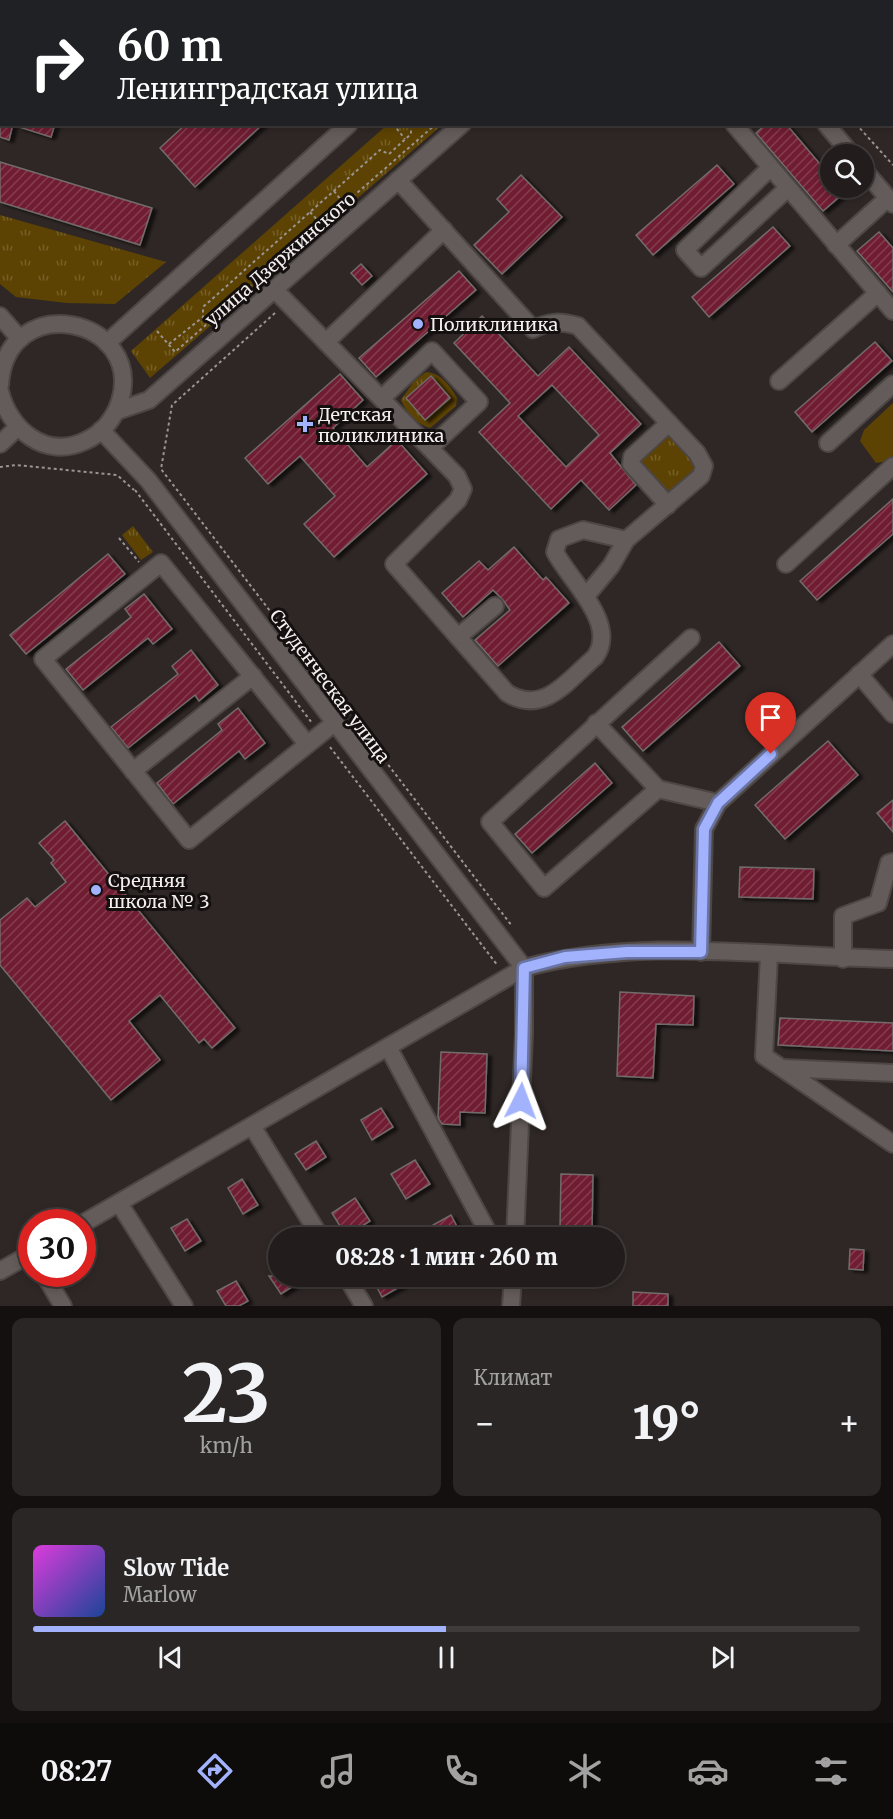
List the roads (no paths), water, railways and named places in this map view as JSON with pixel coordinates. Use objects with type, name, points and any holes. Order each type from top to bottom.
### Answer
[{"type":"street","points":[[107,343],[347,126]]},
{"type":"street","name":"улица Дзержинского","points":[[117,411],[149,400],[460,126]]},
{"type":"street","points":[[736,126],[893,311]]},
{"type":"street","points":[[828,126],[843,144]]},
{"type":"street","points":[[770,168],[685,249],[701,267],[788,188]]},
{"type":"street","points":[[398,180],[533,329],[547,323],[561,321],[578,326],[697,453],[704,466],[701,476],[626,540],[611,566],[586,596]]},
{"type":"street","points":[[836,245],[890,201],[874,182]]},
{"type":"street","points":[[326,342],[444,230]]},
{"type":"street","points":[[274,289],[457,476],[463,489],[458,500],[394,564],[507,693],[520,701],[546,699],[601,649],[601,627],[586,596],[555,552],[559,539],[583,530],[626,540]]},
{"type":"street","points":[[779,381],[878,293]]},
{"type":"street","points":[[0,316],[20,339]]},
{"type":"street","points":[[0,385],[1,371],[7,354],[20,339],[31,330],[49,324],[68,323],[87,328],[107,343],[115,353],[122,372],[123,392],[117,411],[101,430],[81,443],[53,446],[27,436],[18,428],[4,408],[0,391]]},
{"type":"street","points":[[382,398],[432,351],[479,402],[430,448]]},
{"type":"street","points":[[828,442],[893,384]]},
{"type":"street","points":[[668,505],[631,464],[632,457],[669,423]]},
{"type":"street","points":[[0,444],[18,428]]},
{"type":"street","name":"Студенческая улица","points":[[101,430],[148,480],[333,724],[524,968]]},
{"type":"street","points":[[786,564],[893,466]]},
{"type":"street","points":[[308,744],[161,563],[43,659],[189,840],[333,724]]},
{"type":"street","points":[[459,637],[495,606]]},
{"type":"street","points":[[658,789],[544,888],[490,822],[691,638]]},
{"type":"street","points":[[701,952],[704,829],[718,803],[893,644]]},
{"type":"street","points":[[860,674],[893,714]]},
{"type":"street","points":[[133,771],[253,676]]},
{"type":"street","points":[[596,723],[658,789],[718,803]]},
{"type":"street","points":[[843,958],[843,916],[878,903],[890,863],[893,862]]},
{"type":"street","points":[[96,1216],[524,968],[565,957],[627,952],[701,952],[893,959]]},
{"type":"street","points":[[769,955],[764,1056],[893,1144]]},
{"type":"street","points":[[515,1227],[524,1033],[524,968]]},
{"type":"street","points":[[388,1047],[485,1227]]},
{"type":"street","points":[[781,1068],[893,1073]]},
{"type":"street","points":[[252,1126],[314,1227]]},
{"type":"street","points":[[119,1203],[184,1306]]},
{"type":"street","points":[[0,1271],[18,1261]]},
{"type":"street","points":[[52,1287],[63,1306]]},
{"type":"street","points":[[353,1287],[364,1306]]},
{"type":"street","points":[[511,1306],[512,1287]]},
{"type":"place","name":"Поликлиника","points":[[418,324]]},
{"type":"place","name":"Детская поликлиника","points":[[305,424]]},
{"type":"place","name":"Средняя школа № 3","points":[[96,890]]}]
